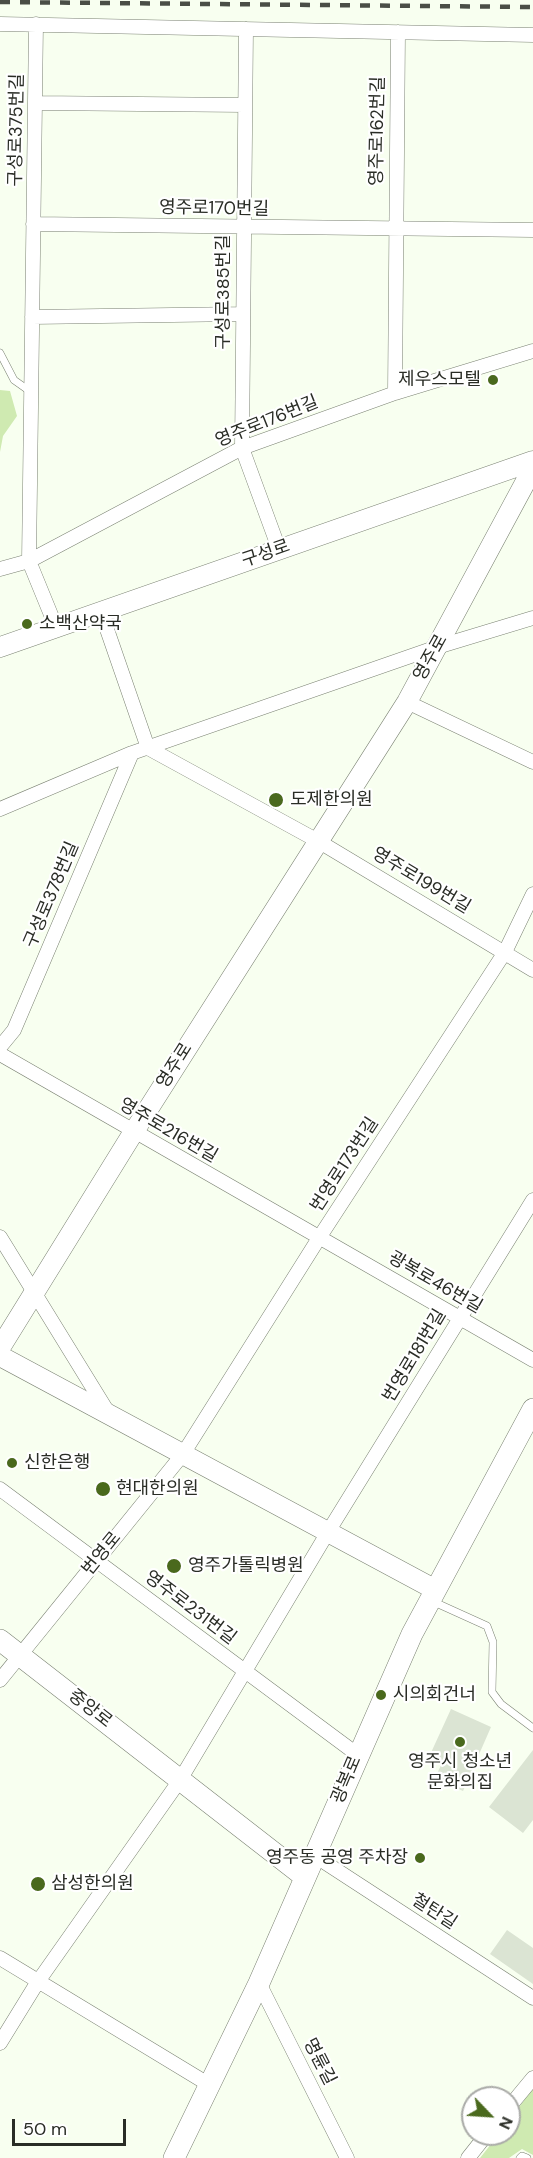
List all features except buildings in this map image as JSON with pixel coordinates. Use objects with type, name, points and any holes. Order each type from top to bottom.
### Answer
[{"type":"main road","name":"광복로","points":[[174,2158],[259,1983],[358,1755],[432,1594],[533,1409]]},
{"type":"main road","name":"중앙로","points":[[0,1640],[22,1654],[305,1877]]},
{"type":"street","points":[[0,24],[533,35]]},
{"type":"street","name":"구성로375번길","points":[[36,24],[29,561],[56,627]]},
{"type":"street","name":"구성로385번길","points":[[246,29],[242,227],[242,448],[279,549]]},
{"type":"street","name":"영주로162번길","points":[[395,230],[398,32]]},
{"type":"street","points":[[35,103],[245,105]]},
{"type":"street","name":"영주로170번길","points":[[33,224],[533,230]]},
{"type":"street","points":[[395,230],[395,393]]},
{"type":"street","points":[[32,317],[242,314]]},
{"type":"street","name":"영주로176번길","points":[[0,569],[29,561],[242,448],[395,393],[533,351]]},
{"type":"street","name":"구성로","points":[[0,647],[533,461]]},
{"type":"street","name":"영주로","points":[[0,1348],[133,1132],[407,702],[533,468]]},
{"type":"street","points":[[101,612],[148,748],[318,841]]},
{"type":"street","points":[[0,809],[132,753],[437,647],[533,618]]},
{"type":"street","points":[[407,702],[533,762]]},
{"type":"street","name":"구성로378번길","points":[[0,1047],[14,1030],[132,753]]},
{"type":"street","name":"영주로199번길","points":[[318,841],[533,970]]},
{"type":"street","name":"번영로173번길","points":[[183,1454],[319,1238],[505,952],[533,894]]},
{"type":"street","name":"영주로216번길","points":[[0,1054],[319,1238]]},
{"type":"street","name":"번영로181번길","points":[[328,1532],[533,1200]]},
{"type":"street","points":[[0,1237],[110,1415]]},
{"type":"street","name":"광복로46번길","points":[[319,1238],[533,1360]]},
{"type":"street","points":[[0,1356],[328,1532],[432,1594]]},
{"type":"street","name":"번영로","points":[[0,1680],[183,1454]]},
{"type":"street","name":"영주로231번길","points":[[0,1489],[358,1755]]},
{"type":"street","points":[[0,2043],[37,1983],[180,1780],[328,1532]]},
{"type":"street","name":"철탄길","points":[[315,1856],[533,1998]]},
{"type":"street","points":[[0,1958],[37,1983],[208,2084]]},
{"type":"street","name":"명륜길","points":[[259,1983],[347,2158]]},
{"type":"street","points":[[521,2093],[533,2078]]},
{"type":"street","points":[[468,2158],[478,2146]]},
{"type":"lane","points":[[0,352],[14,380],[31,392]]},
{"type":"lane","points":[[432,1594],[487,1626],[493,1642],[492,1692],[501,1704],[533,1728]]},
{"type":"lane","points":[[520,2158],[522,2156],[527,2158]]},
{"type":"green space","points":[[0,390],[10,391],[17,416],[3,436],[0,452]]},
{"type":"green space","points":[[533,2088],[533,2155],[522,2149],[509,2158],[480,2158],[490,2146],[521,2146],[521,2104]]},
{"type":"railway","points":[[0,2],[533,7]]},
{"type":"place","name":"제우스모텔","points":[[493,380]]},
{"type":"place","name":"소백산약국","points":[[27,624]]},
{"type":"place","name":"도제한의원","points":[[276,800]]},
{"type":"place","name":"신한은행","points":[[12,1463]]},
{"type":"place","name":"현대한의원","points":[[103,1489]]},
{"type":"place","name":"영주가톨릭병원","points":[[174,1566]]},
{"type":"place","name":"시의회건너","points":[[381,1695]]},
{"type":"place","name":"영주시 청소년 문화의집","points":[[460,1742]]},
{"type":"place","name":"영주동 공영 주차장","points":[[420,1858]]},
{"type":"place","name":"삼성한의원","points":[[38,1884]]}]
